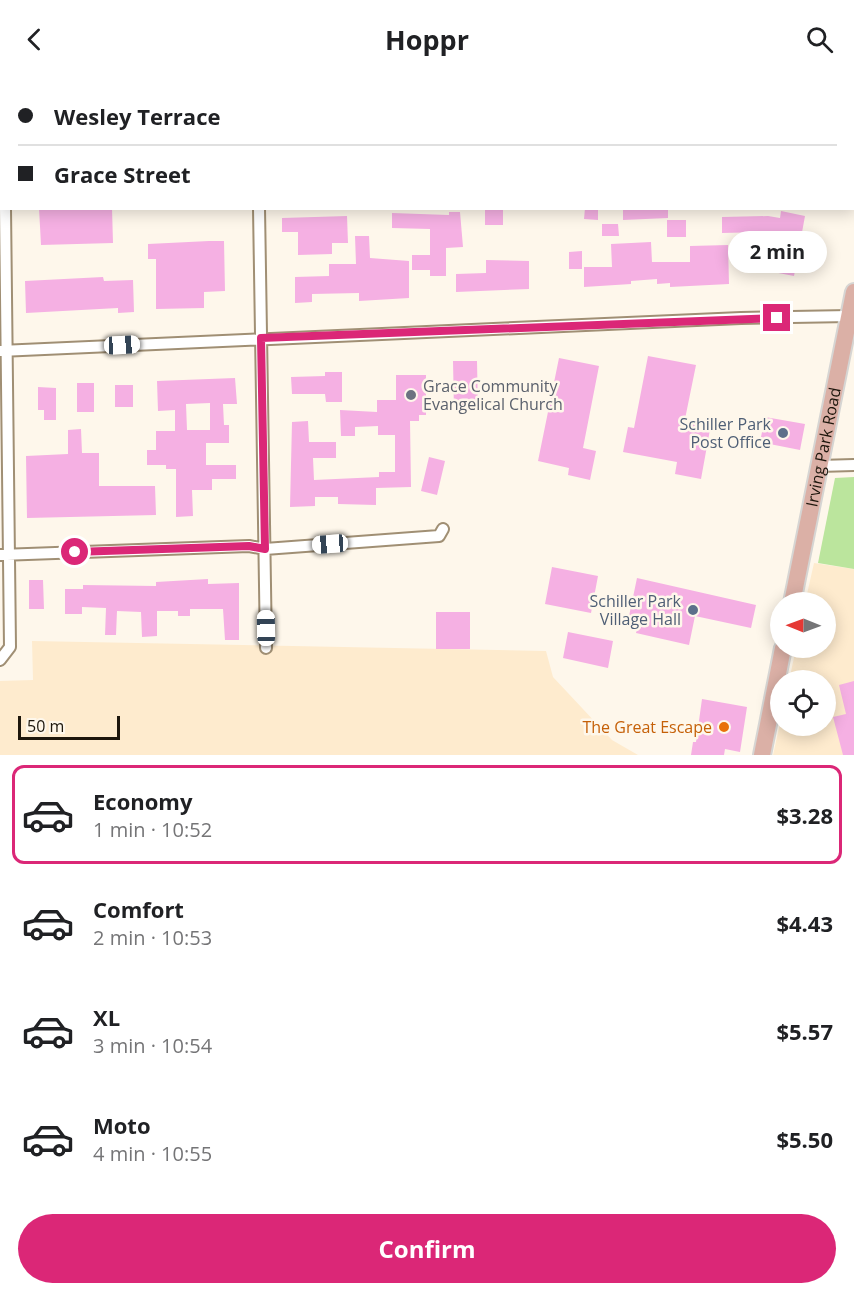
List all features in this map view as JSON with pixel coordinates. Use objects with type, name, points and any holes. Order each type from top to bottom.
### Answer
[{"type":"main road","name":"Irving Park Road","points":[[794,592],[854,292]]},
{"type":"main road","points":[[762,755],[781,658]]},
{"type":"street","points":[[1,660],[10,647],[5,555],[3,350],[5,210]]},
{"type":"street","points":[[259,210],[266,648]]},
{"type":"street","points":[[3,350],[850,316]]},
{"type":"street","points":[[819,466],[854,465]]},
{"type":"street","points":[[5,555],[249,546],[265,549],[439,536],[443,529]]},
{"type":"shaded area","points":[[814,563],[854,569],[854,755],[773,755],[777,736],[836,736],[836,670],[791,670],[794,658],[836,658],[836,592],[807,592]]},
{"type":"shaded area","points":[[32,641],[546,651],[553,677],[612,740],[638,755],[0,755],[0,681],[33,680]]},
{"type":"green space","points":[[854,477],[854,569],[818,563],[835,478]]},
{"type":"building","points":[[39,210],[112,210],[113,243],[41,245]]},
{"type":"building","points":[[485,210],[503,210],[503,225],[485,225]]},
{"type":"building","points":[[585,210],[598,210],[598,220],[584,219]]},
{"type":"building","points":[[623,210],[668,210],[668,218],[623,220]]},
{"type":"building","points":[[781,211],[805,216],[794,276],[768,271],[772,248],[762,246],[765,232],[722,233],[722,217],[780,218]]},
{"type":"building","points":[[449,212],[460,212],[463,247],[446,248],[446,276],[430,276],[430,270],[412,270],[412,255],[430,255],[430,229],[392,228],[392,213],[449,215]]},
{"type":"building","points":[[347,216],[348,243],[332,243],[332,254],[298,255],[298,232],[282,232],[282,218]]},
{"type":"building","points":[[667,220],[686,220],[686,237],[667,237]]},
{"type":"building","points":[[602,224],[618,224],[619,236],[602,236]]},
{"type":"building","points":[[355,236],[369,236],[370,258],[409,261],[409,298],[359,301],[359,293],[312,294],[312,302],[295,303],[295,277],[329,276],[329,264],[356,264]]},
{"type":"building","points":[[224,241],[225,291],[204,292],[204,308],[156,309],[156,259],[148,259],[148,244]]},
{"type":"building","points":[[651,242],[652,262],[690,262],[690,246],[728,245],[729,284],[670,287],[670,283],[657,284],[657,279],[631,281],[631,284],[584,287],[584,267],[612,267],[611,244]]},
{"type":"building","points":[[582,251],[582,269],[569,269],[569,252]]},
{"type":"building","points":[[486,260],[529,261],[529,289],[456,292],[456,274],[486,273]]},
{"type":"building","points":[[103,277],[104,281],[133,280],[134,312],[118,313],[118,308],[26,313],[25,281]]},
{"type":"building","points":[[648,356],[696,365],[685,419],[711,424],[701,479],[675,474],[677,462],[623,452],[628,427],[634,428]]},
{"type":"building","points":[[559,358],[599,366],[583,448],[596,451],[590,480],[568,475],[569,468],[538,461]]},
{"type":"building","points":[[453,361],[477,361],[478,411],[454,411]]},
{"type":"building","points":[[325,372],[342,372],[342,402],[326,402],[325,394],[292,394],[291,377],[325,376]]},
{"type":"building","points":[[396,375],[426,375],[426,415],[419,415],[419,421],[410,421],[411,487],[376,488],[376,505],[338,504],[338,497],[315,497],[315,506],[290,507],[292,422],[308,421],[309,442],[336,442],[336,458],[313,458],[314,480],[379,477],[379,472],[395,472],[395,435],[378,435],[378,426],[355,427],[355,436],[341,436],[340,410],[377,412],[377,400],[396,400]]},
{"type":"building","points":[[235,378],[237,404],[223,404],[224,425],[229,425],[229,443],[206,443],[206,465],[236,465],[236,479],[212,479],[212,490],[192,490],[193,516],[176,517],[176,469],[166,469],[166,465],[147,465],[147,450],[156,450],[156,431],[175,431],[175,410],[158,411],[157,381]],"holes":[[[210,403],[210,430],[187,430],[186,404]]]},
{"type":"building","points":[[77,383],[94,383],[94,412],[77,412]]},
{"type":"building","points":[[115,385],[133,385],[133,407],[115,407]]},
{"type":"building","points":[[38,387],[56,388],[56,420],[44,420],[44,410],[38,410]]},
{"type":"building","name":"Schiller Park Post Office","points":[[765,417],[805,424],[800,450],[760,442]]},
{"type":"building","points":[[81,429],[82,453],[99,453],[99,486],[155,486],[156,515],[27,518],[26,456],[68,454],[68,430]]},
{"type":"building","points":[[429,457],[445,461],[437,495],[421,491]]},
{"type":"building","points":[[552,567],[598,576],[591,613],[545,604]]},
{"type":"building","name":"Schiller Park Village Hall","points":[[637,578],[756,605],[751,628],[695,616],[689,645],[636,633],[638,623],[628,621]]},
{"type":"building","points":[[208,579],[208,584],[239,583],[239,640],[225,640],[223,609],[190,609],[190,616],[178,616],[178,611],[157,611],[157,636],[142,637],[141,612],[117,611],[116,635],[105,635],[106,608],[82,607],[82,614],[65,614],[65,589],[83,589],[83,585],[156,586],[156,582]]},
{"type":"building","points":[[29,580],[43,580],[44,609],[29,609]]},
{"type":"building","points":[[436,612],[470,612],[470,649],[436,649]]},
{"type":"building","points":[[568,632],[613,641],[608,668],[563,658]]},
{"type":"building","points":[[854,681],[854,755],[843,755],[836,728],[836,716],[846,714],[839,685]]},
{"type":"building","name":"The Great Escape","points":[[702,699],[747,707],[740,752],[725,749],[724,755],[691,755],[693,742],[696,742]]},
{"type":"place","name":"Grace Community Evangelical Church","points":[[411,395]]},
{"type":"place","name":"Schiller Park Post Office","points":[[783,433]]},
{"type":"place","name":"Schiller Park Village Hall","points":[[693,610]]},
{"type":"place","name":"The Great Escape","points":[[724,727]]},
{"type":"route","points":[[75,552],[249,546],[265,549],[261,338],[777,318]]}]
